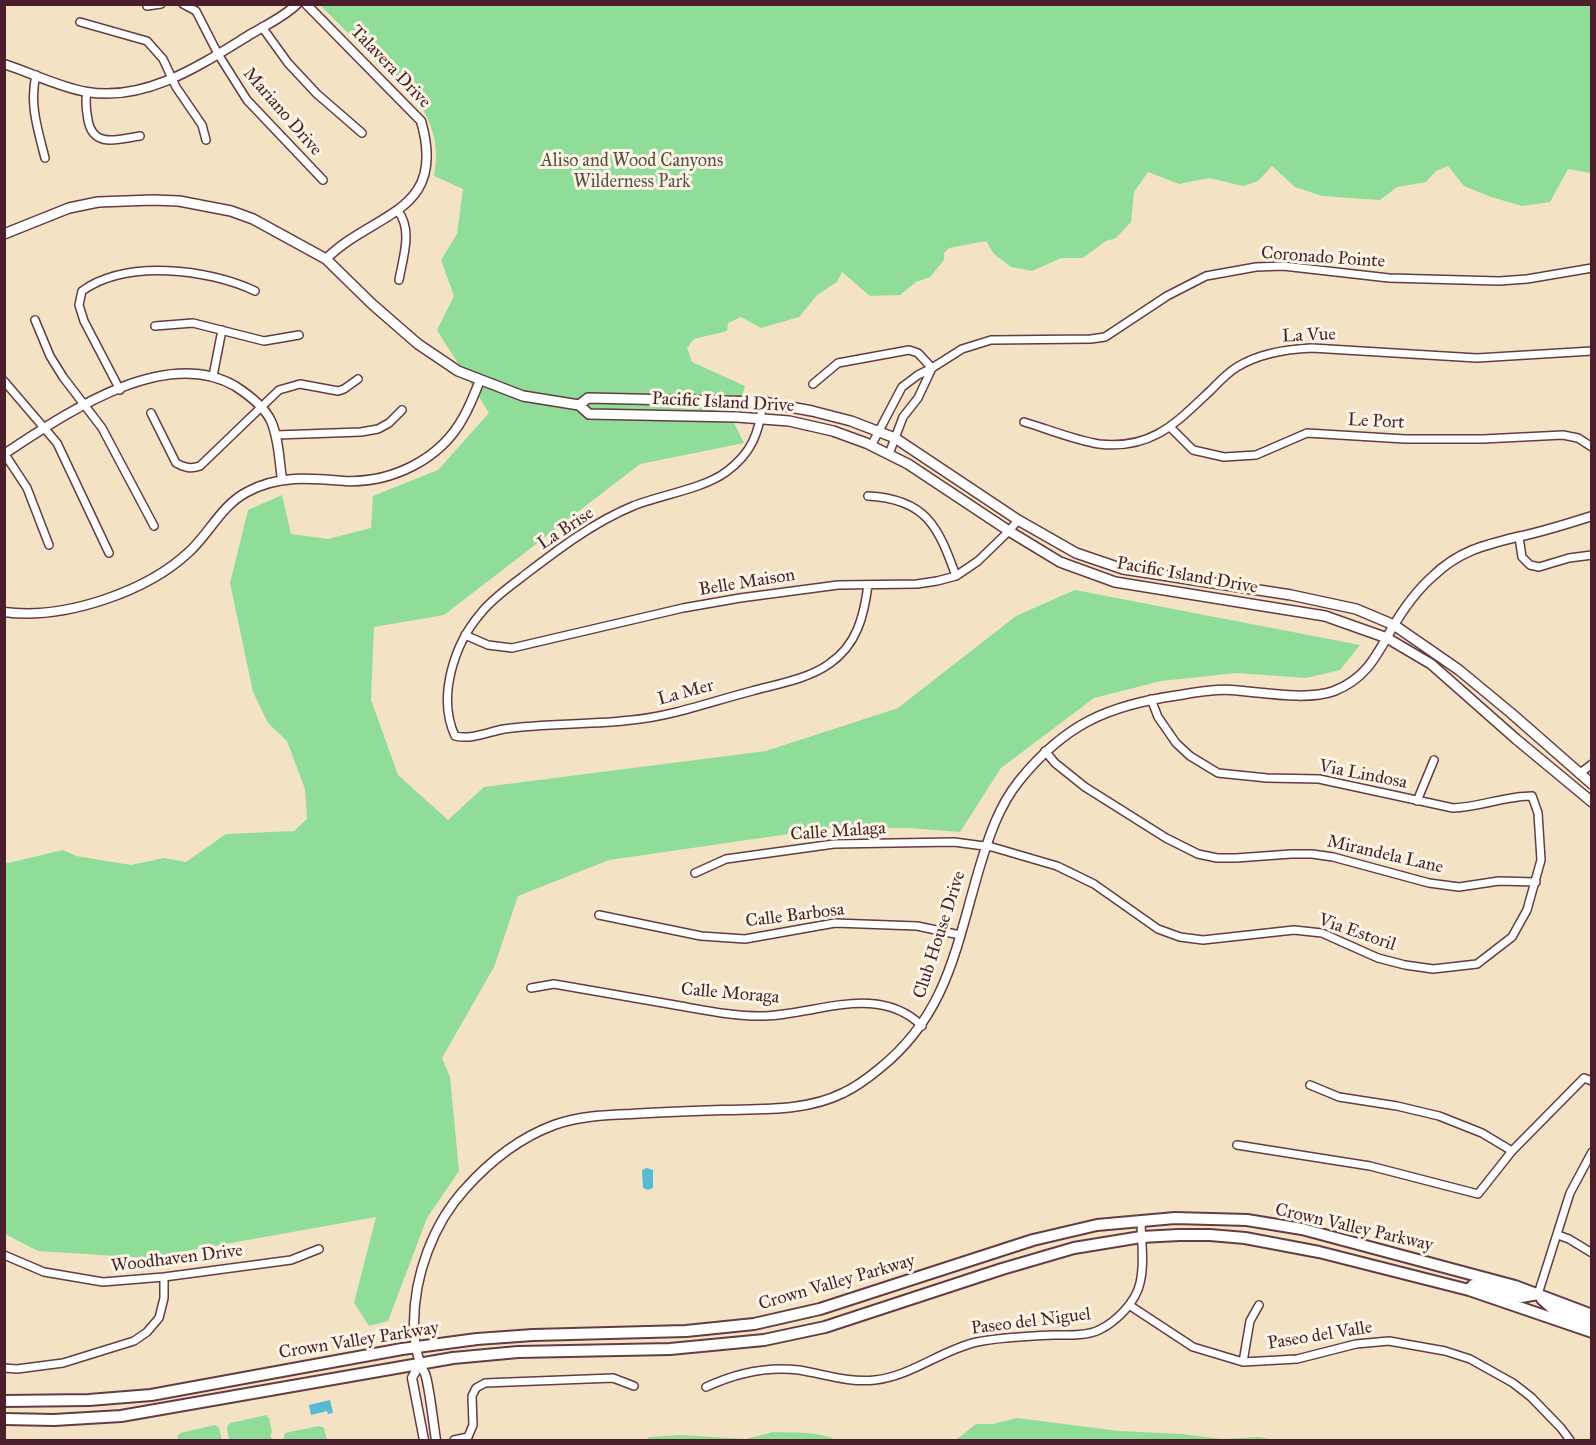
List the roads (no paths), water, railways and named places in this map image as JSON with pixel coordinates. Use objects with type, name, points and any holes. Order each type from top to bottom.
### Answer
[{"type":"main road","name":"Pacific Island Drive","points":[[4,234],[69,208],[98,202],[179,201],[205,205],[253,219],[326,259],[372,304],[418,344],[458,371],[523,396],[579,405],[589,414],[761,419],[789,421],[833,431],[889,454],[1060,562],[1115,582],[1325,616],[1387,638],[1431,664],[1590,801]]},
{"type":"main road","name":"Pacific Island Drive","points":[[579,405],[588,398],[763,402],[813,411],[851,421],[895,438],[1018,520],[1076,553],[1123,569],[1303,597],[1356,609],[1394,626],[1459,670],[1592,784]]},
{"type":"main road","points":[[1554,771],[1579,774],[1590,801]]},
{"type":"main road","name":"Crown Valley Parkway","points":[[4,1401],[89,1400],[151,1395],[417,1347],[510,1336],[686,1331],[754,1324],[820,1309],[1033,1240],[1097,1225],[1175,1218],[1247,1220],[1302,1229],[1394,1252],[1538,1294],[1592,1316]]},
{"type":"main road","name":"Crown Valley Parkway","points":[[4,1419],[54,1420],[121,1416],[420,1363],[518,1352],[710,1346],[786,1336],[853,1319],[1042,1256],[1092,1243],[1141,1237],[1210,1235],[1245,1238],[1310,1250],[1469,1290],[1592,1332]]},
{"type":"main road","points":[[1469,1290],[1473,1285],[1521,1297],[1538,1294],[1552,1308],[1592,1327]]},
{"type":"street","points":[[147,6],[161,4]]},
{"type":"street","name":"Mariano Drive","points":[[183,4],[196,11],[218,54],[247,100],[323,180]]},
{"type":"street","points":[[4,64],[87,92],[126,92],[172,79],[218,54],[297,4]]},
{"type":"street","name":"Talavera Drive","points":[[306,4],[421,121],[428,156],[425,175],[417,191],[398,211],[338,247],[326,259]]},
{"type":"street","points":[[80,22],[147,41],[163,59],[172,79],[202,125],[206,140]]},
{"type":"street","points":[[262,27],[288,63],[317,94],[362,133]]},
{"type":"street","points":[[36,75],[33,85],[33,111],[45,158]]},
{"type":"street","points":[[87,92],[85,101],[90,128],[96,137],[107,141],[140,136]]},
{"type":"street","points":[[398,211],[405,219],[407,234],[399,280]]},
{"type":"street","name":"Coronado Pointe","points":[[872,446],[902,387],[962,349],[991,340],[1105,337],[1167,296],[1206,276],[1256,267],[1283,266],[1389,278],[1499,282],[1592,268]]},
{"type":"street","points":[[120,390],[84,321],[80,305],[82,291],[108,278],[142,272],[200,274],[235,281],[255,291]]},
{"type":"street","points":[[35,320],[50,356],[102,428],[154,526]]},
{"type":"street","points":[[155,326],[193,323],[264,341],[299,335]]},
{"type":"street","points":[[213,376],[222,330]]},
{"type":"street","name":"La Vue","points":[[1024,422],[1099,444],[1152,438],[1171,428],[1237,367],[1275,352],[1312,348],[1477,358],[1592,351]]},
{"type":"street","points":[[813,384],[838,363],[909,350],[918,353],[932,368],[918,398],[903,417],[889,454]]},
{"type":"street","points":[[49,545],[27,488],[5,454],[84,405],[145,380],[173,374],[196,373],[213,376],[244,392],[262,407],[270,420],[276,435],[282,479]]},
{"type":"street","points":[[151,413],[176,463],[192,468],[200,466],[279,390],[300,384],[338,390],[344,389],[358,379]]},
{"type":"street","points":[[4,612],[60,611],[120,595],[165,569],[189,551],[228,506],[244,493],[260,485],[282,479],[306,478],[359,481],[381,478],[417,464],[436,452],[451,435],[462,419],[480,380]]},
{"type":"street","points":[[4,381],[46,427],[57,443],[71,468],[109,553]]},
{"type":"street","name":"La Brise","points":[[455,736],[448,706],[455,656],[465,635],[481,612],[550,556],[585,532],[630,507],[704,483],[724,473],[738,462],[753,443],[761,419],[763,402]]},
{"type":"street","points":[[276,435],[361,432],[378,429],[389,423],[402,410]]},
{"type":"street","name":"Le Port","points":[[1171,428],[1193,450],[1224,457],[1256,455],[1307,433],[1405,439],[1483,439],[1563,435],[1578,438],[1592,447]]},
{"type":"street","points":[[868,496],[888,497],[907,503],[925,515],[946,548],[956,576]]},
{"type":"street","name":"Club House Drive","points":[[436,1440],[426,1378],[420,1363],[414,1329],[415,1300],[439,1224],[450,1206],[469,1184],[503,1152],[558,1123],[595,1116],[779,1109],[843,1094],[892,1059],[922,1026],[943,989],[993,825],[1011,790],[1058,739],[1105,712],[1151,699],[1224,690],[1310,695],[1327,693],[1347,684],[1364,672],[1424,585],[1456,557],[1487,543],[1519,537],[1592,516]]},
{"type":"street","name":"Belle Maison","points":[[465,635],[488,645],[512,648],[683,608],[819,587],[917,584],[956,576],[978,561],[1018,520]]},
{"type":"street","points":[[1519,537],[1522,557],[1530,566],[1539,567],[1569,558],[1592,555]]},
{"type":"street","name":"La Mer","points":[[455,736],[464,738],[505,729],[606,723],[657,717],[792,680],[829,664],[849,645],[861,624],[868,585]]},
{"type":"street","name":"Via Lindosa","points":[[1151,699],[1158,717],[1176,743],[1190,756],[1218,773],[1232,776],[1319,779],[1453,808],[1468,807],[1516,796],[1532,796]]},
{"type":"street","name":"Mirandela Lane","points":[[1045,751],[1054,763],[1085,787],[1198,854],[1216,858],[1291,854],[1333,856],[1429,884],[1459,887],[1499,881],[1536,882]]},
{"type":"street","points":[[1417,801],[1434,760]]},
{"type":"street","points":[[1579,774],[1592,764]]},
{"type":"street","name":"Via Estoril","points":[[985,848],[992,847],[1057,866],[1094,884],[1158,929],[1180,937],[1203,940],[1294,930],[1322,933],[1378,958],[1433,969],[1477,964],[1512,937],[1527,910],[1541,860],[1538,813],[1532,796]]},
{"type":"street","name":"Calle Malaga","points":[[695,873],[726,859],[834,844],[954,842],[985,848]]},
{"type":"street","name":"Calle Barbosa","points":[[599,915],[701,936],[745,939],[808,927],[862,923],[917,926],[960,935]]},
{"type":"street","name":"Calle Moraga","points":[[531,988],[554,984],[711,1011],[764,1016],[798,1013],[858,1002],[878,1003],[907,1014],[922,1026]]},
{"type":"street","points":[[1236,1145],[1370,1166],[1479,1194],[1512,1151],[1584,1078],[1592,1081]]},
{"type":"street","points":[[1310,1084],[1339,1097],[1439,1116],[1482,1133],[1512,1151]]},
{"type":"street","points":[[1538,1294],[1570,1193],[1588,1164],[1592,1152]]},
{"type":"street","name":"Paseo del Niguel","points":[[706,1387],[745,1373],[775,1369],[799,1370],[856,1380],[892,1377],[975,1342],[1098,1331],[1112,1322],[1129,1305],[1141,1282],[1141,1220]]},
{"type":"street","points":[[1558,1235],[1569,1239],[1592,1254]]},
{"type":"street","name":"Woodhaven Drive","points":[[4,1255],[44,1272],[103,1282],[164,1277],[291,1260],[319,1249]]},
{"type":"street","points":[[4,1368],[17,1369],[63,1363],[134,1341],[147,1332],[159,1318],[164,1298],[164,1277]]},
{"type":"street","name":"Paseo del Valle","points":[[1129,1305],[1192,1347],[1243,1362],[1297,1359],[1356,1344],[1389,1341],[1445,1351],[1470,1359],[1513,1383],[1531,1397],[1570,1440]]},
{"type":"street","points":[[1243,1362],[1250,1321],[1259,1305]]},
{"type":"street","name":"Club House Drive","points":[[420,1363],[412,1378],[424,1440]]},
{"type":"street","points":[[454,1440],[468,1437],[473,1425],[472,1396],[476,1388],[485,1383],[613,1378],[634,1386]]},
{"type":"water","points":[[647,1168],[653,1170],[653,1188],[648,1190],[643,1188],[642,1170]]},
{"type":"water","points":[[330,1400],[333,1413],[328,1414],[327,1411],[311,1415],[309,1405]]},
{"type":"park label","name":"Aliso and Wood Canyons Wilderness Park","points":[[632,172]]}]
